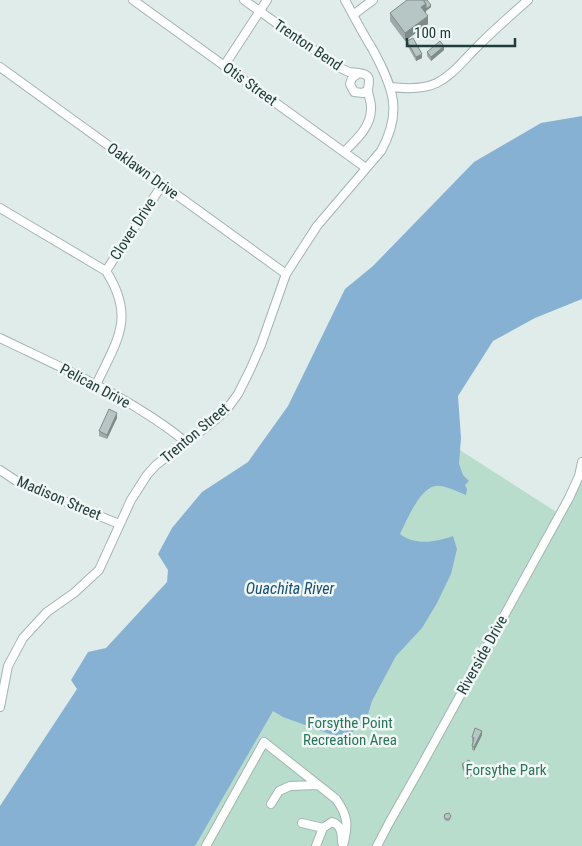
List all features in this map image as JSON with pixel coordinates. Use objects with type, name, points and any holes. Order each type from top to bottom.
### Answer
[{"type":"street","name":"Otis Street","points":[[133,0],[366,168]]},
{"type":"street","name":"Trenton Bend","points":[[244,0],[338,67],[349,72],[358,73]]},
{"type":"street","name":"Trenton Bend","points":[[222,64],[267,0]]},
{"type":"street","name":"Trenton Street","points":[[0,707],[4,665],[33,625],[47,612],[74,593],[99,570],[134,494],[147,475],[156,465],[214,421],[227,409],[238,394],[261,345],[286,274],[317,226],[381,151],[389,137],[394,106],[391,87],[386,74],[345,0]]},
{"type":"street","points":[[353,15],[373,0]]},
{"type":"street","points":[[391,87],[424,88],[437,84],[447,78],[478,45],[528,0]]},
{"type":"street","name":"Oaklawn Drive","points":[[0,67],[286,274]]},
{"type":"street","points":[[344,152],[360,136],[368,123],[372,111],[368,90],[369,78],[364,74],[358,73],[350,80],[352,90],[360,94],[368,90]]},
{"type":"street","name":"Clover Drive","points":[[96,384],[119,335],[122,319],[121,303],[115,286],[106,272],[162,185]]},
{"type":"street","points":[[0,208],[106,272]]},
{"type":"street","name":"Pelican Drive","points":[[0,338],[96,384],[160,422],[186,442]]},
{"type":"street","name":"Riverside Drive","points":[[377,846],[569,498],[580,476],[582,462]]},
{"type":"street","name":"Madison Street","points":[[0,470],[18,482],[119,524]]},
{"type":"street","points":[[206,846],[264,742],[336,799],[343,810],[347,829],[343,846]]},
{"type":"street","points":[[271,804],[279,791],[290,786],[317,785]]},
{"type":"street","points":[[316,846],[323,828],[332,822],[336,823],[341,830],[343,846]]},
{"type":"street","points":[[302,823],[323,828]]},
{"type":"green space","name":"Forsythe Point Recreation Area","points":[[438,436],[558,513],[582,476],[582,846],[193,846],[307,646]]},
{"type":"water","name":"Ouachita River","points":[[582,116],[582,299],[535,318],[493,341],[458,396],[461,438],[459,464],[463,475],[469,481],[465,485],[467,489],[466,495],[450,488],[433,486],[416,503],[400,534],[412,540],[426,542],[453,536],[457,549],[451,574],[422,628],[396,656],[372,701],[366,721],[344,739],[283,717],[273,711],[195,846],[0,846],[0,806],[77,689],[71,680],[88,652],[106,648],[167,582],[168,570],[158,554],[172,528],[202,492],[248,462],[288,406],[345,289],[373,266],[474,162],[541,123]]},
{"type":"building","points":[[407,0],[423,0],[426,4],[421,7],[428,16],[405,33],[390,13]]},
{"type":"building","points":[[427,0],[431,5],[426,9],[424,1]]},
{"type":"building","points":[[413,38],[422,54],[416,57],[407,41]]},
{"type":"building","points":[[440,41],[444,46],[431,57],[427,52]]},
{"type":"building","points":[[109,409],[117,413],[107,435],[99,431]]},
{"type":"building","points":[[475,728],[482,731],[474,747],[472,746],[474,738],[472,737]]},
{"type":"building","points":[[469,760],[474,770],[467,775],[462,764]]},
{"type":"building","points":[[449,813],[451,816],[449,819],[446,819],[444,817],[445,814]]},
{"type":"park label","name":"Forsythe Park","points":[[506,770]]}]
